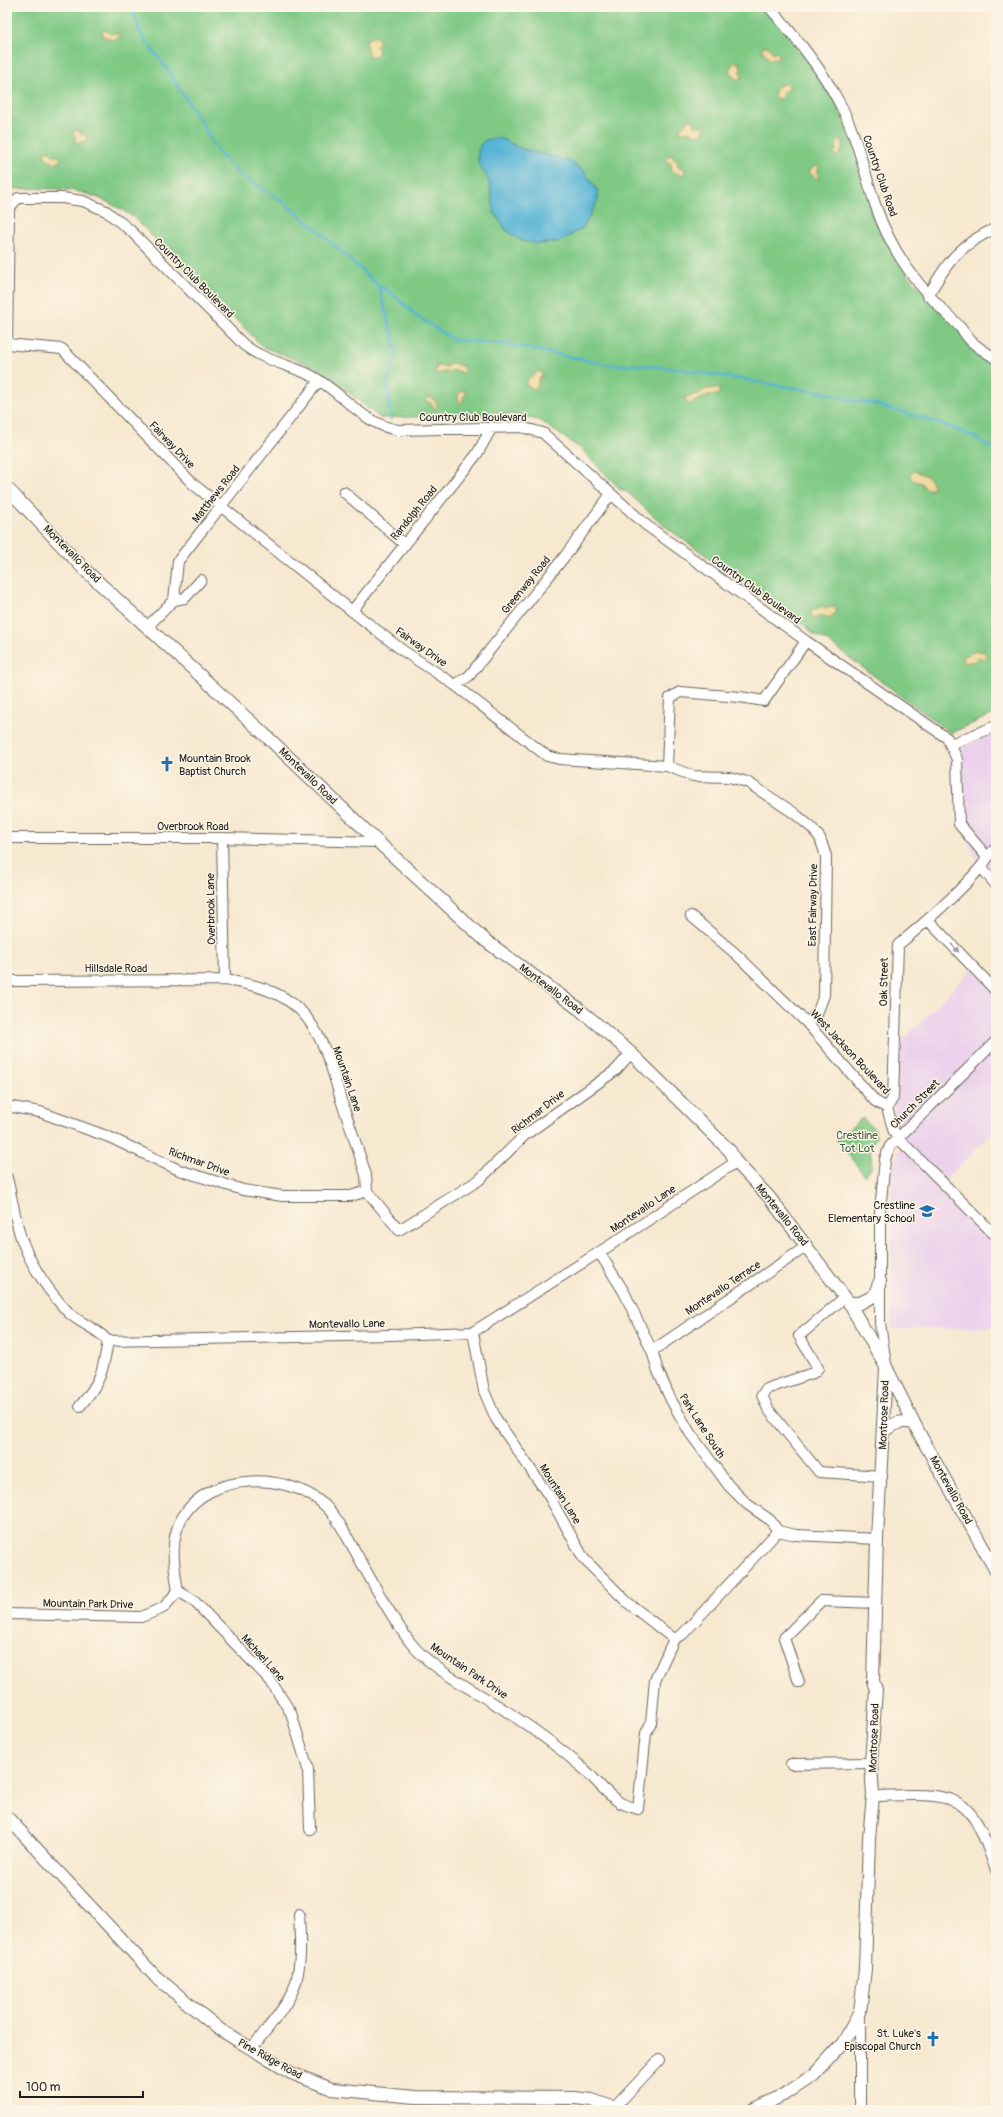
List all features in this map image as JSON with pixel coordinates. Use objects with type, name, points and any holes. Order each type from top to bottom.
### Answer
[{"type":"main road","name":"Montevallo Road","points":[[7,488],[85,570],[148,626],[378,842],[486,941],[579,1009],[631,1053],[730,1151],[736,1162],[769,1197],[847,1300],[886,1367],[914,1423],[996,1571]]},
{"type":"main road","points":[[847,1300],[860,1303],[874,1296],[880,1281]]},
{"type":"main road","name":"Montrose Road","points":[[860,2012],[864,1969],[869,1838],[873,1796],[871,1764],[876,1690],[873,1681],[877,1539],[882,1476],[886,1367]]},
{"type":"main road","points":[[884,1431],[899,1422],[914,1423]]},
{"type":"main road","name":"Pine Ridge Road","points":[[7,1817],[156,1977],[219,2029],[291,2073],[332,2089],[415,2097],[575,2098],[592,2100],[617,2109]]},
{"type":"main road","points":[[753,2110],[787,2093],[814,2075],[845,2038],[860,2012]]},
{"type":"street","name":"Country Club Road","points":[[769,7],[808,51],[840,102],[857,144],[876,208],[887,232],[910,274],[928,296],[964,331],[971,342],[996,359]]},
{"type":"street","name":"Country Club Boulevard","points":[[7,344],[9,208],[18,198],[62,198],[83,201],[106,211],[130,230],[244,345],[264,358],[308,374],[372,421],[388,428],[398,430],[521,427],[543,433],[646,525],[806,641],[947,738],[958,759],[959,824],[987,857]]},
{"type":"street","points":[[928,296],[945,266],[957,252],[982,234],[996,228]]},
{"type":"street","name":"Fairway Drive","points":[[7,344],[62,349],[193,484],[352,612],[402,650],[455,685],[547,756],[559,759],[667,766]]},
{"type":"street","name":"Matthews Road","points":[[174,600],[178,561],[319,381]]},
{"type":"street","name":"Randolph Road","points":[[352,612],[404,544],[477,454],[492,427]]},
{"type":"street","points":[[344,492],[404,544]]},
{"type":"street","name":"Greenway Road","points":[[455,685],[469,676],[565,556],[611,494]]},
{"type":"street","points":[[148,626],[174,600],[185,598],[201,580]]},
{"type":"street","points":[[667,766],[670,698],[680,692],[740,697],[764,701],[806,641]]},
{"type":"street","points":[[951,744],[996,726]]},
{"type":"street","name":"East Fairway Drive","points":[[667,766],[694,776],[729,777],[747,782],[794,813],[812,828],[820,838],[826,856],[824,995],[817,1014],[807,1023]]},
{"type":"street","name":"Overbrook Road","points":[[7,838],[222,838],[378,842]]},
{"type":"street","name":"Overbrook Lane","points":[[222,838],[225,980]]},
{"type":"street","name":"Oak Street","points":[[887,1108],[893,1098],[898,945],[928,920],[981,867],[987,857],[996,848]]},
{"type":"street","points":[[981,867],[996,885]]},
{"type":"street","name":"West Jackson Boulevard","points":[[691,916],[736,954],[807,1023],[875,1101],[887,1108],[894,1132],[898,1138],[994,1233]]},
{"type":"street","points":[[928,920],[996,991]]},
{"type":"street","name":"Hillsdale Road","points":[[7,980],[225,980]]},
{"type":"street","name":"Mountain Lane","points":[[225,980],[254,984],[282,997],[299,1010],[315,1028],[329,1060],[364,1168],[367,1191]]},
{"type":"street","name":"Church Street","points":[[886,1367],[880,1323],[880,1211],[885,1159],[890,1146],[996,1041]]},
{"type":"street","name":"Richmar Drive","points":[[7,1106],[40,1112],[109,1137],[179,1170],[243,1190],[289,1196],[351,1196],[367,1191],[399,1230],[479,1180],[525,1135],[616,1070],[631,1053]]},
{"type":"street","name":"Montevallo Lane","points":[[108,1341],[383,1336],[472,1332],[599,1252],[736,1162]]},
{"type":"street","points":[[7,1178],[21,1238],[39,1276],[69,1313],[85,1326],[101,1333],[108,1341],[102,1372],[93,1391],[80,1406]]},
{"type":"street","name":"Montevallo Terrace","points":[[652,1351],[807,1246]]},
{"type":"street","name":"Park Lane South","points":[[599,1252],[624,1292],[652,1351],[658,1371],[671,1400],[690,1432],[729,1486],[747,1504],[770,1520],[778,1531]]},
{"type":"street","points":[[847,1300],[800,1336],[818,1368],[813,1373],[766,1389],[762,1395],[768,1409],[819,1472],[882,1476]]},
{"type":"street","name":"Mountain Lane","points":[[472,1332],[484,1391],[496,1419],[549,1496],[584,1559],[627,1602],[674,1639]]},
{"type":"street","name":"Mountain Park Drive","points":[[7,1614],[141,1617],[163,1608],[178,1591],[172,1558],[177,1528],[182,1516],[197,1499],[224,1485],[248,1481],[269,1481],[292,1486],[322,1502],[335,1515],[388,1610],[411,1643],[429,1661],[519,1719],[583,1768],[619,1802],[638,1809],[646,1733],[650,1723],[655,1680],[674,1639],[683,1634],[778,1531]]},
{"type":"street","points":[[778,1531],[796,1535],[877,1539]]},
{"type":"street","name":"Michael Lane","points":[[178,1591],[193,1600],[270,1680],[291,1713],[308,1769],[310,1829]]},
{"type":"street","points":[[799,1682],[784,1638],[821,1601],[876,1603]]},
{"type":"street","points":[[791,1764],[871,1764]]},
{"type":"street","points":[[873,1796],[938,1796],[954,1801],[966,1808],[978,1825],[996,1870]]},
{"type":"street","points":[[251,2049],[279,2014],[296,1983],[300,1956],[299,1914]]},
{"type":"street","name":"Montrose Road","points":[[860,2012],[860,2110]]},
{"type":"street","points":[[845,2038],[856,2035],[860,2037]]},
{"type":"street","points":[[617,2109],[659,2060]]},
{"type":"shaded area","points":[[996,732],[996,884],[981,867],[959,824],[948,754]]},
{"type":"shaded area","points":[[973,968],[996,992],[996,1130],[942,1183],[898,1138],[893,1098],[895,1049]]},
{"type":"shaded area","name":"Crestline Elementary School","points":[[900,1147],[918,1163],[993,1243],[996,1241],[996,1328],[891,1329],[891,1169]]},
{"type":"green space","points":[[7,7],[765,7],[805,53],[837,104],[908,276],[996,363],[996,713],[951,733],[827,641],[813,634],[803,624],[667,528],[627,492],[620,489],[581,449],[539,420],[510,414],[380,418],[336,382],[325,377],[315,367],[263,347],[133,217],[102,199],[75,191],[61,189],[11,189],[11,107],[7,107]]},
{"type":"green space","name":"Crestline Tot Lot","points":[[862,1118],[875,1129],[876,1137],[870,1147],[872,1166],[865,1176],[837,1140]]},
{"type":"sand","points":[[104,30],[112,34],[119,33],[120,37],[112,40],[108,37],[103,37],[102,33]]},
{"type":"sand","points":[[374,36],[379,39],[379,43],[376,46],[379,50],[377,56],[369,56],[366,47],[366,40]]},
{"type":"sand","points":[[763,46],[768,46],[772,52],[779,53],[779,59],[768,59],[766,54],[762,51]]},
{"type":"sand","points":[[734,62],[741,64],[740,72],[742,77],[740,79],[735,79],[729,70]]},
{"type":"sand","points":[[785,83],[789,86],[789,90],[783,92],[781,99],[777,99],[774,96],[776,87]]},
{"type":"sand","points":[[690,120],[693,120],[695,126],[703,126],[705,128],[703,133],[695,135],[689,131],[680,133],[681,127]]},
{"type":"sand","points":[[74,130],[80,131],[81,135],[87,135],[86,141],[74,143],[76,138],[73,133]]},
{"type":"sand","points":[[839,141],[843,141],[843,145],[841,152],[837,157],[834,153],[837,149],[836,144]]},
{"type":"sand","points":[[48,150],[53,155],[61,157],[60,161],[54,164],[45,158],[44,153]]},
{"type":"sand","points":[[671,155],[679,167],[685,169],[684,174],[681,175],[672,171],[671,164],[666,160],[668,156]]},
{"type":"sand","points":[[816,165],[819,168],[817,173],[819,178],[817,179],[808,172]]},
{"type":"sand","points":[[453,363],[463,367],[465,372],[462,373],[456,370],[435,374],[436,366],[446,367]]},
{"type":"sand","points":[[540,370],[542,376],[538,380],[538,386],[534,389],[526,385],[526,381]]},
{"type":"sand","points":[[716,388],[720,390],[718,395],[709,395],[689,404],[686,403],[685,397],[699,394],[705,389]]},
{"type":"sand","points":[[462,391],[465,391],[466,394],[463,397],[463,402],[459,403],[458,395]]},
{"type":"sand","points":[[428,397],[435,400],[438,408],[434,409],[432,404],[426,401]]},
{"type":"sand","points":[[915,471],[927,476],[934,486],[932,489],[925,489],[922,483],[912,480],[910,474]]},
{"type":"sand","points":[[822,606],[826,608],[834,607],[837,612],[829,618],[822,615],[816,618],[812,617],[811,611],[817,610]]},
{"type":"sand","points":[[977,650],[980,652],[984,651],[987,658],[983,659],[979,657],[976,661],[965,663],[963,657]]},
{"type":"water","points":[[498,137],[520,148],[569,161],[584,171],[598,191],[598,200],[583,228],[559,242],[540,244],[521,241],[506,230],[494,212],[489,181],[478,162],[478,151],[481,144],[486,140]]},
{"type":"waterway","points":[[131,7],[141,35],[165,66],[201,122],[216,150],[238,173],[282,201],[320,232],[379,286],[389,291],[418,317],[454,340],[506,344],[610,365],[641,365],[680,369],[830,394],[849,400],[875,404],[939,423],[970,435],[996,450]]},
{"type":"waterway","points":[[379,287],[397,352],[387,385],[391,419]]},
{"type":"place","name":"Mountain Brook Baptist Church","points":[[167,764]]},
{"type":"place","name":"Crestline Elementary School","points":[[927,1211]]},
{"type":"place","name":"St. Luke's Episcopal Church","points":[[933,2039]]}]
